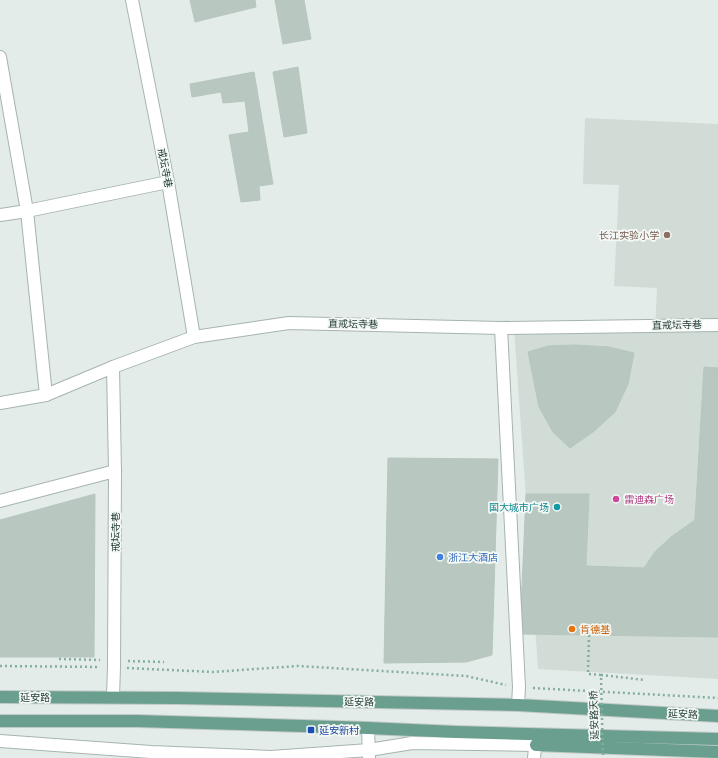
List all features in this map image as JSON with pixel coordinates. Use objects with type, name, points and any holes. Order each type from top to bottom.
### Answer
[{"type":"main road","name":"延安路","points":[[0,697],[113,697],[518,705],[718,716]]},
{"type":"main road","points":[[0,721],[136,722],[368,728],[456,732],[536,740],[718,752]]},
{"type":"main road","points":[[536,740],[718,739]]},
{"type":"street","name":"戒坛寺巷","points":[[132,0],[168,182],[194,337]]},
{"type":"street","points":[[0,57],[27,212],[46,395]]},
{"type":"street","points":[[0,215],[27,212],[168,182]]},
{"type":"street","name":"直戒坛寺巷","points":[[0,403],[46,395],[114,367],[194,337],[289,323],[501,328],[718,325]]},
{"type":"street","points":[[501,328],[519,687],[518,705]]},
{"type":"street","name":"戒坛寺巷","points":[[113,697],[118,664],[114,367]]},
{"type":"street","points":[[0,501],[115,471]]},
{"type":"street","points":[[368,728],[369,754]]},
{"type":"street","points":[[0,741],[151,752],[272,757],[369,754],[412,743],[536,740],[534,758]]},
{"type":"path","name":"延安路天桥","points":[[589,635],[588,674],[601,675],[603,758]]},
{"type":"path","points":[[60,660],[104,660]]},
{"type":"path","points":[[0,666],[164,662]]},
{"type":"path","points":[[118,664],[213,672],[298,666],[466,676],[519,687],[718,698]]},
{"type":"path","points":[[601,675],[645,680]]},
{"type":"shaded area","points":[[585,118],[718,124],[718,679],[538,669],[514,328],[655,331],[657,288],[614,286],[619,185],[583,184]]},
{"type":"building","points":[[190,0],[255,0],[256,7],[195,22]]},
{"type":"building","points":[[275,0],[304,0],[311,39],[283,44]]},
{"type":"building","points":[[298,67],[307,133],[284,137],[273,72]]},
{"type":"building","points":[[254,72],[273,184],[259,186],[260,200],[241,202],[229,135],[249,132],[245,101],[223,103],[221,92],[192,97],[190,84]]},
{"type":"building","points":[[575,345],[609,347],[634,353],[628,384],[615,412],[593,432],[570,448],[553,432],[539,407],[528,352],[548,346]]},
{"type":"building","name":"国大城市广场","points":[[704,367],[718,368],[718,637],[520,634],[526,494],[589,494],[586,566],[644,568],[655,552],[671,537],[695,520]]},
{"type":"building","name":"浙江大酒店","points":[[388,458],[498,459],[492,655],[466,662],[384,663]]},
{"type":"building","points":[[95,494],[94,657],[0,657],[0,520]]},
{"type":"place","name":"长江实验小学","points":[[667,235]]},
{"type":"place","name":"雷迪森广场","points":[[616,499]]},
{"type":"place","name":"国大城市广场","points":[[557,507]]},
{"type":"place","name":"浙江大酒店","points":[[440,557]]},
{"type":"place","name":"肯德基","points":[[572,629]]},
{"type":"place","name":"延安新村","points":[[311,730]]}]
